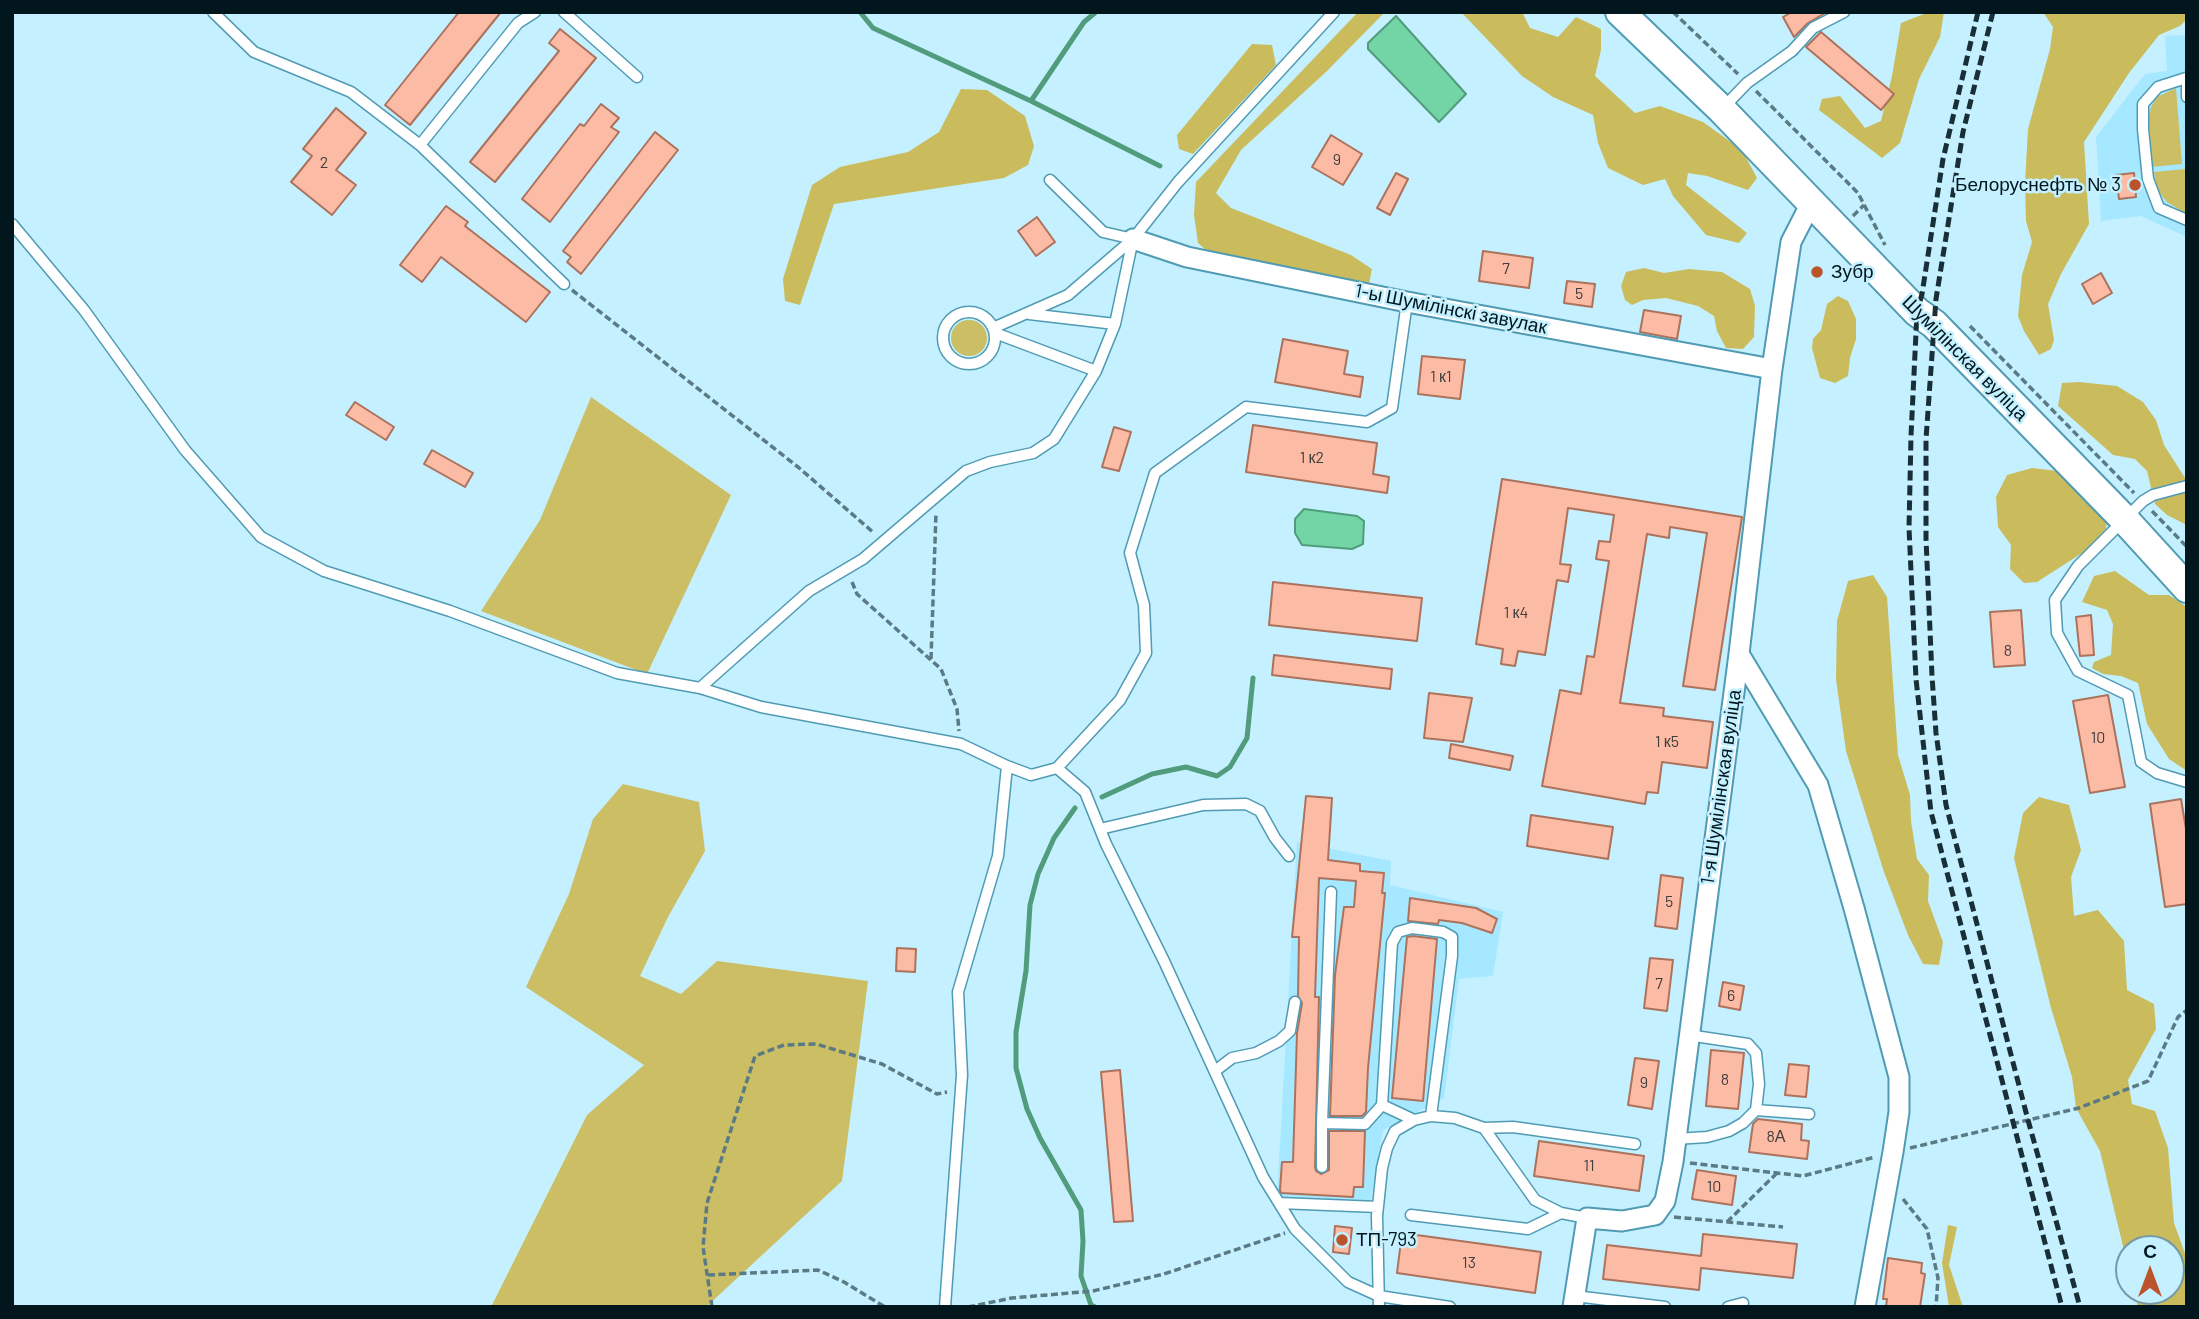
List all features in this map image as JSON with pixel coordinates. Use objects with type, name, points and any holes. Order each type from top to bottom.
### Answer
[{"type":"main road","name":"Шумілінская вуліца","points":[[1620,12],[1722,110],[1917,312],[1934,324],[2134,511],[2187,588]]},
{"type":"street","name":"1-я Шумілінская вуліца","points":[[1655,1215],[1665,1201],[1673,1161],[1739,654],[1772,369],[1791,242],[1811,203]]},
{"type":"street","name":"1-ы Шумілінскі завулак","points":[[1133,239],[1187,257],[1407,302],[1772,369]]},
{"type":"street","points":[[1739,654],[1818,785],[1899,1077],[1899,1112],[1894,1152],[1865,1307]]},
{"type":"street","points":[[1574,1301],[1587,1218],[1622,1221],[1655,1215]]},
{"type":"lane","points":[[213,12],[254,52],[351,92],[421,145],[564,284]]},
{"type":"lane","points":[[421,145],[518,23],[535,12]]},
{"type":"lane","points":[[564,12],[637,77]]},
{"type":"lane","points":[[994,330],[1068,295],[1133,239],[1178,182],[1334,12]]},
{"type":"lane","points":[[1722,110],[1747,83],[1791,51],[1813,27],[1844,12]]},
{"type":"lane","points":[[2187,97],[2186,78],[2158,87],[2143,104],[2148,179],[2159,208],[2187,220]]},
{"type":"lane","points":[[1050,180],[1103,232],[1133,239]]},
{"type":"lane","points":[[12,224],[84,310],[185,450],[261,537],[324,571],[450,611],[617,673],[700,688],[761,707],[961,744],[1031,775],[1057,768],[1120,699],[1146,653],[1144,605],[1130,553],[1155,473],[1246,407],[1367,422],[1392,408],[1407,302]]},
{"type":"lane","points":[[700,688],[809,591],[863,559],[966,471],[990,461],[1033,453],[1054,439],[1096,371],[1115,324],[1133,239]]},
{"type":"lane","points":[[994,330],[995,343],[991,353],[983,360],[974,364],[963,364],[946,352],[943,332],[947,323],[954,315],[974,312],[984,316],[994,330],[1096,371]]},
{"type":"lane","points":[[1026,314],[1115,324]]},
{"type":"lane","points":[[2187,486],[2153,495],[2134,511],[2078,566],[2055,600],[2057,633],[2078,671],[2128,695],[2141,762],[2157,773],[2187,782]]},
{"type":"lane","points":[[945,1307],[962,1075],[958,992],[998,856],[1007,766]]},
{"type":"lane","points":[[1057,768],[1085,792],[1262,1177],[1295,1229],[1348,1282],[1379,1301],[1450,1307]]},
{"type":"lane","points":[[1100,829],[1203,805],[1246,804],[1260,811],[1289,856]]},
{"type":"lane","points":[[1322,1167],[1331,891]]},
{"type":"lane","points":[[1322,1123],[1365,1124],[1382,1105],[1392,943],[1398,932],[1412,928],[1443,932],[1452,937],[1452,956],[1430,1116]]},
{"type":"lane","points":[[1215,1071],[1232,1058],[1256,1054],[1279,1041],[1290,1031],[1295,1003]]},
{"type":"lane","points":[[1675,1139],[1707,1137],[1729,1131],[1743,1123],[1756,1110],[1759,1084],[1756,1053],[1748,1044],[1688,1035]]},
{"type":"lane","points":[[1382,1105],[1414,1120]]},
{"type":"lane","points":[[1756,1110],[1809,1114]]},
{"type":"lane","points":[[1379,1301],[1378,1207],[1387,1148],[1395,1131],[1414,1120],[1430,1116],[1454,1118],[1484,1128],[1513,1127],[1635,1144]]},
{"type":"lane","points":[[1484,1128],[1535,1200],[1561,1213],[1587,1218]]},
{"type":"lane","points":[[1279,1203],[1378,1207]]},
{"type":"lane","points":[[1411,1215],[1528,1229],[1561,1213]]},
{"type":"lane","points":[[1574,1301],[1665,1307]]},
{"type":"lane","points":[[1728,1307],[1743,1303]]},
{"type":"path","points":[[1672,12],[1858,193],[1887,249]]},
{"type":"path","points":[[564,284],[799,467],[884,541]]},
{"type":"path","points":[[1963,320],[2134,511],[2187,547]]},
{"type":"path","points":[[931,661],[936,497]]},
{"type":"path","points":[[847,568],[857,594],[941,669],[957,709],[961,744]]},
{"type":"path","points":[[1673,1161],[1803,1175],[2079,1108],[2148,1082],[2178,1017],[2187,1010]]},
{"type":"path","points":[[712,1307],[703,1247],[707,1203],[755,1056],[784,1045],[816,1044],[881,1064],[937,1094],[951,1091],[962,1075]]},
{"type":"path","points":[[1727,1222],[1777,1173]]},
{"type":"path","points":[[1888,1180],[1927,1229],[1938,1278],[1936,1307]]},
{"type":"path","points":[[1655,1215],[1783,1227]]},
{"type":"path","points":[[968,1307],[1012,1298],[1093,1291],[1164,1274],[1295,1229]]},
{"type":"path","points":[[708,1275],[818,1270],[885,1307]]},
{"type":"shaded area","points":[[1358,12],[1385,12],[1327,71],[1241,150],[1216,193],[1231,208],[1351,255],[1372,269],[1368,289],[1215,258],[1198,243],[1194,215],[1196,182]]},
{"type":"shaded area","points":[[1461,12],[1522,12],[1530,28],[1558,37],[1576,17],[1601,29],[1601,50],[1595,76],[1635,113],[1660,106],[1703,122],[1742,150],[1757,178],[1748,190],[1707,176],[1688,173],[1686,185],[1747,233],[1739,243],[1706,235],[1673,196],[1665,179],[1643,185],[1608,168],[1598,143],[1593,115],[1553,97],[1522,76]]},
{"type":"shaded area","points":[[1929,12],[1944,12],[1940,37],[1919,79],[1900,143],[1882,158],[1819,110],[1822,99],[1840,96],[1865,128],[1881,121],[1901,23]]},
{"type":"shaded area","points":[[2043,12],[2187,12],[2187,19],[2180,26],[2159,35],[2129,73],[2084,142],[2089,224],[2061,274],[2048,304],[2054,340],[2051,349],[2039,355],[2018,316],[2022,275],[2032,242],[2026,221],[2028,129],[2050,49],[2053,27]]},
{"type":"shaded area","points":[[1396,16],[1466,94],[1439,122],[1368,49],[1368,43]]},
{"type":"shaded area","points":[[2187,35],[2187,237],[2141,216],[2101,221],[2096,137],[2145,74],[2167,71],[2165,36]]},
{"type":"shaded area","points":[[1252,44],[1272,45],[1276,65],[1193,154],[1179,149],[1177,135]]},
{"type":"shaded area","points":[[2176,88],[2182,164],[2151,167],[2151,107],[2157,97]]},
{"type":"shaded area","points":[[961,89],[987,90],[1025,116],[1034,146],[1028,165],[1004,178],[834,204],[800,305],[785,301],[783,279],[812,185],[840,167],[908,152],[939,132]]},
{"type":"shaded area","points":[[2185,169],[2187,214],[2167,202],[2157,190],[2154,172]]},
{"type":"shaded area","points":[[1644,268],[1664,273],[1689,269],[1722,272],[1750,289],[1755,306],[1754,337],[1743,349],[1726,348],[1717,331],[1714,316],[1698,306],[1666,298],[1643,300],[1632,305],[1625,300],[1621,286],[1626,272]]},
{"type":"shaded area","points":[[1838,296],[1848,301],[1856,319],[1856,339],[1848,376],[1835,383],[1820,378],[1812,348],[1813,339],[1821,330],[1827,304]]},
{"type":"shaded area","points":[[969,320],[982,325],[987,338],[982,351],[969,356],[956,351],[951,338],[956,325]]},
{"type":"shaded area","points":[[2062,383],[2117,386],[2143,402],[2156,420],[2164,445],[2187,481],[2187,525],[2167,515],[2155,504],[2147,471],[2135,459],[2113,455],[2058,406]]},
{"type":"shaded area","points":[[591,397],[731,495],[647,674],[481,611],[540,520]]},
{"type":"shaded area","points":[[2032,468],[2067,472],[2108,511],[2106,529],[2090,548],[2037,582],[2024,583],[2010,569],[2011,545],[1998,527],[1996,497],[2007,475]]},
{"type":"shaded area","points":[[1304,509],[1357,516],[1364,521],[1363,544],[1352,549],[1302,545],[1295,533],[1295,519]]},
{"type":"shaded area","points":[[2115,571],[2149,595],[2169,595],[2187,607],[2187,771],[2169,759],[2147,724],[2138,683],[2121,676],[2103,674],[2092,668],[2094,662],[2111,655],[2113,624],[2107,610],[2082,602],[2094,576]]},
{"type":"shaded area","points":[[1873,575],[1887,597],[1898,755],[1910,795],[1917,859],[1929,875],[1928,901],[1943,942],[1939,965],[1923,964],[1908,935],[1884,872],[1846,751],[1836,679],[1837,621],[1848,581]]},
{"type":"shaded area","points":[[623,784],[699,802],[705,851],[668,917],[640,976],[681,994],[717,961],[868,981],[842,1181],[706,1307],[491,1307],[587,1115],[644,1065],[526,987],[569,894],[593,819]]},
{"type":"shaded area","points":[[2039,797],[2069,805],[2081,850],[2071,877],[2074,916],[2098,910],[2124,941],[2127,990],[2154,1004],[2156,1029],[2128,1080],[2132,1104],[2155,1111],[2168,1148],[2174,1223],[2178,1235],[2120,1235],[2100,1151],[2076,1108],[2072,1077],[2051,1008],[2014,858],[2023,813]]},
{"type":"shaded area","points":[[1297,842],[1391,861],[1390,885],[1503,912],[1493,976],[1459,979],[1444,1098],[1383,1130],[1370,1204],[1277,1198]]},
{"type":"shaded area","points":[[1948,1225],[1957,1227],[1949,1265],[1963,1307],[1949,1307],[1942,1263]]},
{"type":"shaded area","points":[[2185,1253],[2187,1307],[2138,1307],[2185,1305]]},
{"type":"building","points":[[459,12],[501,12],[410,125],[385,105]]},
{"type":"building","points":[[1792,12],[1827,12],[1808,23],[1794,37],[1783,17]]},
{"type":"building","points":[[560,29],[596,58],[495,182],[470,162],[559,51],[549,43]]},
{"type":"building","points":[[1821,32],[1894,94],[1881,110],[1806,47]]},
{"type":"building","points":[[601,104],[619,118],[611,127],[619,132],[550,222],[522,199],[580,124],[584,126]]},
{"type":"building","points":[[336,108],[366,133],[336,170],[356,185],[332,215],[291,182],[312,156],[303,149]]},
{"type":"building","points":[[655,132],[678,150],[581,274],[567,262],[571,257],[563,251]]},
{"type":"building","points":[[1331,135],[1362,154],[1343,185],[1312,167]]},
{"type":"building","points":[[1396,173],[1408,179],[1390,215],[1377,208]]},
{"type":"building","points":[[2134,173],[2136,197],[2119,199],[2116,175]]},
{"type":"building","points":[[446,206],[468,222],[465,226],[550,292],[526,322],[441,257],[422,282],[400,265]]},
{"type":"building","points":[[1037,217],[1055,242],[1036,256],[1018,231]]},
{"type":"building","points":[[1483,251],[1533,258],[1529,288],[1479,281]]},
{"type":"building","points":[[2101,273],[2112,293],[2093,304],[2082,284]]},
{"type":"building","points":[[1567,281],[1595,284],[1592,307],[1564,303]]},
{"type":"building","points":[[1644,310],[1681,316],[1677,339],[1640,332]]},
{"type":"building","points":[[1283,339],[1348,351],[1344,374],[1363,377],[1360,397],[1275,382]]},
{"type":"building","points":[[1422,356],[1465,360],[1460,399],[1418,394]]},
{"type":"building","points":[[355,402],[394,427],[386,440],[346,415]]},
{"type":"building","points":[[1253,425],[1377,443],[1373,474],[1389,477],[1387,493],[1246,472]]},
{"type":"building","points":[[1114,427],[1131,432],[1119,471],[1102,467]]},
{"type":"building","points":[[432,450],[473,473],[465,487],[424,464]]},
{"type":"building","points":[[1502,479],[1742,517],[1715,690],[1683,686],[1707,533],[1670,527],[1669,538],[1647,534],[1620,703],[1664,708],[1663,716],[1713,722],[1707,768],[1662,762],[1658,793],[1647,792],[1645,804],[1542,786],[1560,690],[1581,694],[1587,656],[1594,657],[1609,561],[1596,559],[1599,541],[1610,542],[1614,515],[1568,508],[1560,564],[1571,565],[1568,582],[1557,580],[1545,655],[1518,651],[1515,666],[1501,664],[1503,649],[1476,644]]},
{"type":"building","points":[[1273,582],[1422,598],[1417,641],[1269,625]]},
{"type":"building","points":[[2021,610],[2025,665],[1994,667],[1990,612]]},
{"type":"building","points":[[2091,615],[2094,655],[2080,656],[2076,617]]},
{"type":"building","points":[[1274,655],[1392,669],[1390,689],[1272,675]]},
{"type":"building","points":[[1429,693],[1472,698],[1463,742],[1424,738]]},
{"type":"building","points":[[2108,695],[2125,787],[2090,793],[2073,701]]},
{"type":"building","points":[[1451,744],[1513,756],[1510,770],[1449,758]]},
{"type":"building","points":[[1306,796],[1332,798],[1328,860],[1360,864],[1360,871],[1384,873],[1382,893],[1385,893],[1366,1112],[1362,1116],[1330,1116],[1335,975],[1344,907],[1354,907],[1356,881],[1319,878],[1315,997],[1319,997],[1315,1167],[1321,1174],[1329,1170],[1329,1131],[1365,1131],[1363,1187],[1354,1187],[1353,1197],[1281,1193],[1280,1190],[1282,1162],[1293,1162],[1297,1033],[1302,1003],[1298,996],[1299,937],[1292,937]]},
{"type":"building","points":[[2181,799],[2187,835],[2187,904],[2165,907],[2150,804]]},
{"type":"building","points":[[1531,815],[1613,827],[1608,859],[1527,846]]},
{"type":"building","points":[[1661,875],[1683,878],[1677,929],[1655,926]]},
{"type":"building","points":[[1410,898],[1476,908],[1497,919],[1492,933],[1462,923],[1439,920],[1438,924],[1408,921]]},
{"type":"building","points":[[1407,937],[1437,939],[1423,1101],[1392,1098]]},
{"type":"building","points":[[897,948],[916,949],[915,972],[896,971]]},
{"type":"building","points":[[1650,958],[1673,960],[1667,1011],[1644,1008]]},
{"type":"building","points":[[1723,982],[1744,986],[1740,1010],[1719,1006]]},
{"type":"building","points":[[1711,1050],[1744,1053],[1738,1109],[1706,1106]]},
{"type":"building","points":[[1635,1058],[1659,1061],[1652,1109],[1628,1105]]},
{"type":"building","points":[[1789,1064],[1809,1066],[1806,1097],[1785,1095]]},
{"type":"building","points":[[1120,1070],[1133,1221],[1114,1222],[1101,1072]]},
{"type":"building","points":[[1758,1119],[1802,1124],[1801,1140],[1809,1141],[1807,1159],[1749,1152],[1753,1124]]},
{"type":"building","points":[[1539,1141],[1644,1156],[1639,1191],[1534,1176]]},
{"type":"building","points":[[1697,1170],[1736,1176],[1732,1205],[1692,1199]]},
{"type":"building","name":"ТП-793","points":[[1335,1226],[1352,1228],[1349,1254],[1333,1252]]},
{"type":"building","points":[[1402,1233],[1541,1252],[1535,1293],[1397,1273]]},
{"type":"building","points":[[1703,1234],[1797,1244],[1793,1278],[1701,1268],[1699,1290],[1603,1279],[1607,1245],[1701,1256]]},
{"type":"building","points":[[1888,1258],[1922,1263],[1921,1273],[1925,1274],[1920,1307],[1886,1307],[1887,1299],[1883,1299]]},
{"type":"waterway","points":[[860,12],[873,28],[1031,101],[1160,166]]},
{"type":"waterway","points":[[1031,101],[1084,22],[1096,12]]},
{"type":"waterway","points":[[1102,797],[1152,774],[1186,767],[1217,776],[1230,767],[1247,738],[1253,678]]},
{"type":"waterway","points":[[1075,808],[1054,838],[1038,874],[1030,905],[1026,971],[1016,1032],[1016,1068],[1027,1109],[1040,1138],[1081,1210],[1081,1276],[1091,1305],[1095,1307]]},
{"type":"railway","points":[[1978,12],[1943,159],[1917,312],[1909,528],[1916,679],[1931,812],[2062,1307]]},
{"type":"railway","points":[[1993,12],[1963,132],[1936,299],[1926,439],[1926,539],[1932,676],[1936,733],[1946,805],[2080,1307]]},
{"type":"place","name":"Белоруснефть № 3","points":[[2135,185]]},
{"type":"place","name":"Зубр","points":[[1817,272]]},
{"type":"place","name":"ТП-793","points":[[1342,1240]]}]
